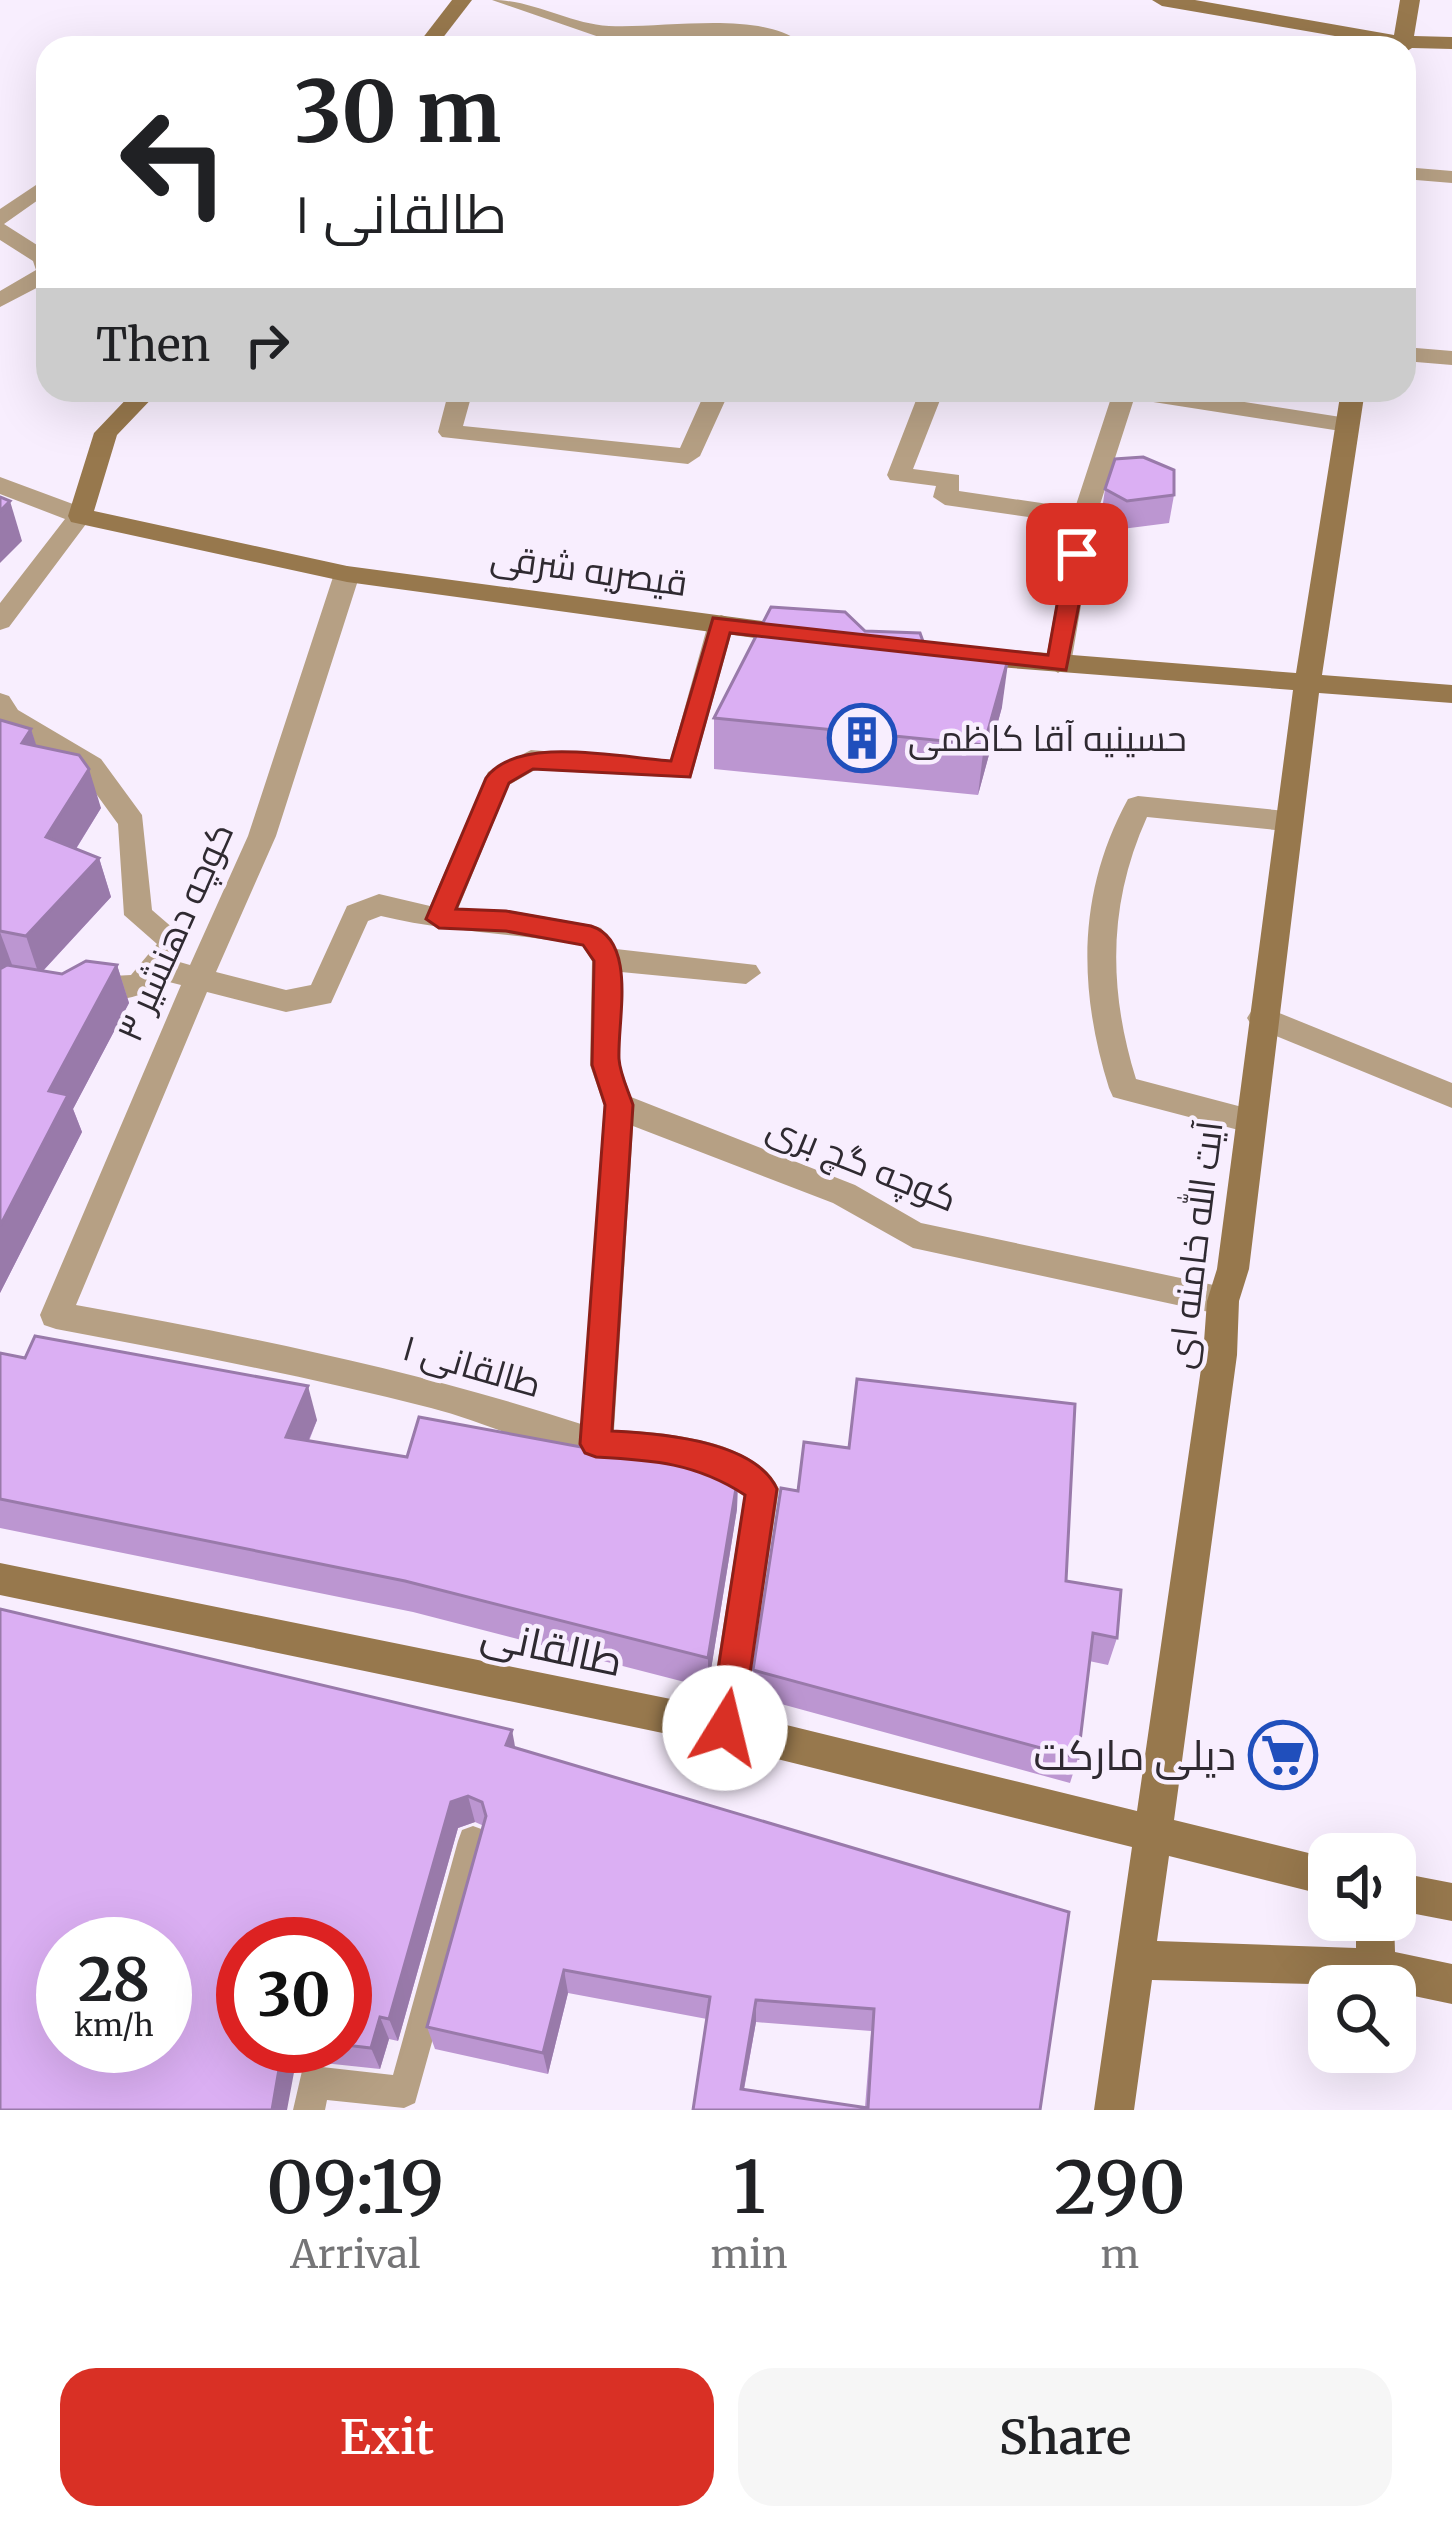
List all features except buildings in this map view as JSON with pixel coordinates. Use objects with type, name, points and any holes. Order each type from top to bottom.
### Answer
[{"type":"main road","points":[[434,36],[462,0]]},
{"type":"main road","points":[[1162,0],[1354,36]]},
{"type":"main road","points":[[1416,44],[1452,43]]},
{"type":"main road","points":[[80,517],[106,434],[137,402]]},
{"type":"main road","name":"آیت الله خامنه ای","points":[[1114,2110],[1220,1355],[1223,1301],[1233,1269],[1286,821],[1351,402]]},
{"type":"main road","name":"قیصریه شرقی","points":[[80,517],[347,574],[834,640]]},
{"type":"main road","points":[[947,653],[1452,694]]},
{"type":"main road","name":"طالقانی","points":[[0,1580],[725,1728],[1308,1872]]},
{"type":"main road","points":[[1416,1895],[1452,1902]]},
{"type":"main road","points":[[1135,1960],[1308,1966]]},
{"type":"main road","points":[[1416,1976],[1452,1984]]},
{"type":"street","points":[[502,0],[602,32],[734,30],[762,36]]},
{"type":"street","points":[[1416,174],[1452,177]]},
{"type":"street","points":[[0,191],[22,202]]},
{"type":"street","points":[[0,219],[36,192]]},
{"type":"street","points":[[0,230],[36,253]]},
{"type":"street","points":[[0,300],[36,280]]},
{"type":"street","points":[[1416,355],[1452,358]]},
{"type":"street","points":[[458,402],[450,432],[688,456],[713,402]]},
{"type":"street","points":[[927,402],[899,475],[950,480],[945,497],[1084,517]]},
{"type":"street","points":[[1058,664],[1084,517],[1118,402]]},
{"type":"street","points":[[1199,402],[1348,425]]},
{"type":"street","points":[[0,485],[80,517],[0,621]]},
{"type":"street","name":"کوچه دهنشیر ۳","points":[[56,1315],[196,980],[262,836],[347,574]]},
{"type":"street","points":[[439,919],[498,778],[510,768],[531,760],[681,771],[721,624]]},
{"type":"street","points":[[0,702],[8,716],[91,766],[132,822],[138,915],[175,942],[139,986],[90,983],[76,997],[55,993]]},
{"type":"street","points":[[1250,1121],[1124,1088],[1109,1045],[1099,945],[1110,860],[1138,806],[1286,821]]},
{"type":"street","points":[[154,967],[286,1001],[321,995],[357,914],[379,905],[439,919],[506,921],[591,936],[608,959],[605,1065],[619,1105],[596,1444]]},
{"type":"street","points":[[608,959],[746,974]]},
{"type":"street","points":[[1262,1018],[1452,1096]]},
{"type":"street","name":"کوچه گچ بری","points":[[619,1105],[654,1125],[878,1208],[913,1235],[1223,1301]]},
{"type":"street","name":"طالقانی ۱","points":[[56,1315],[299,1360],[480,1406],[596,1444],[668,1447],[718,1460],[762,1489],[725,1728]]},
{"type":"lane","points":[[309,2110],[313,2082],[404,2092],[473,1841]]},
{"type":"place","name":"حسینیه آقا کاظمی","points":[[862,738]]},
{"type":"place","name":"دیلی مارکت","points":[[1283,1755]]},
{"type":"route","points":[[725,1728],[762,1489],[718,1460],[668,1447],[596,1444],[619,1105],[605,1065],[608,959],[591,936],[506,921],[439,919],[498,778],[510,768],[531,760],[681,771],[721,624],[1058,664],[1077,554]]}]
